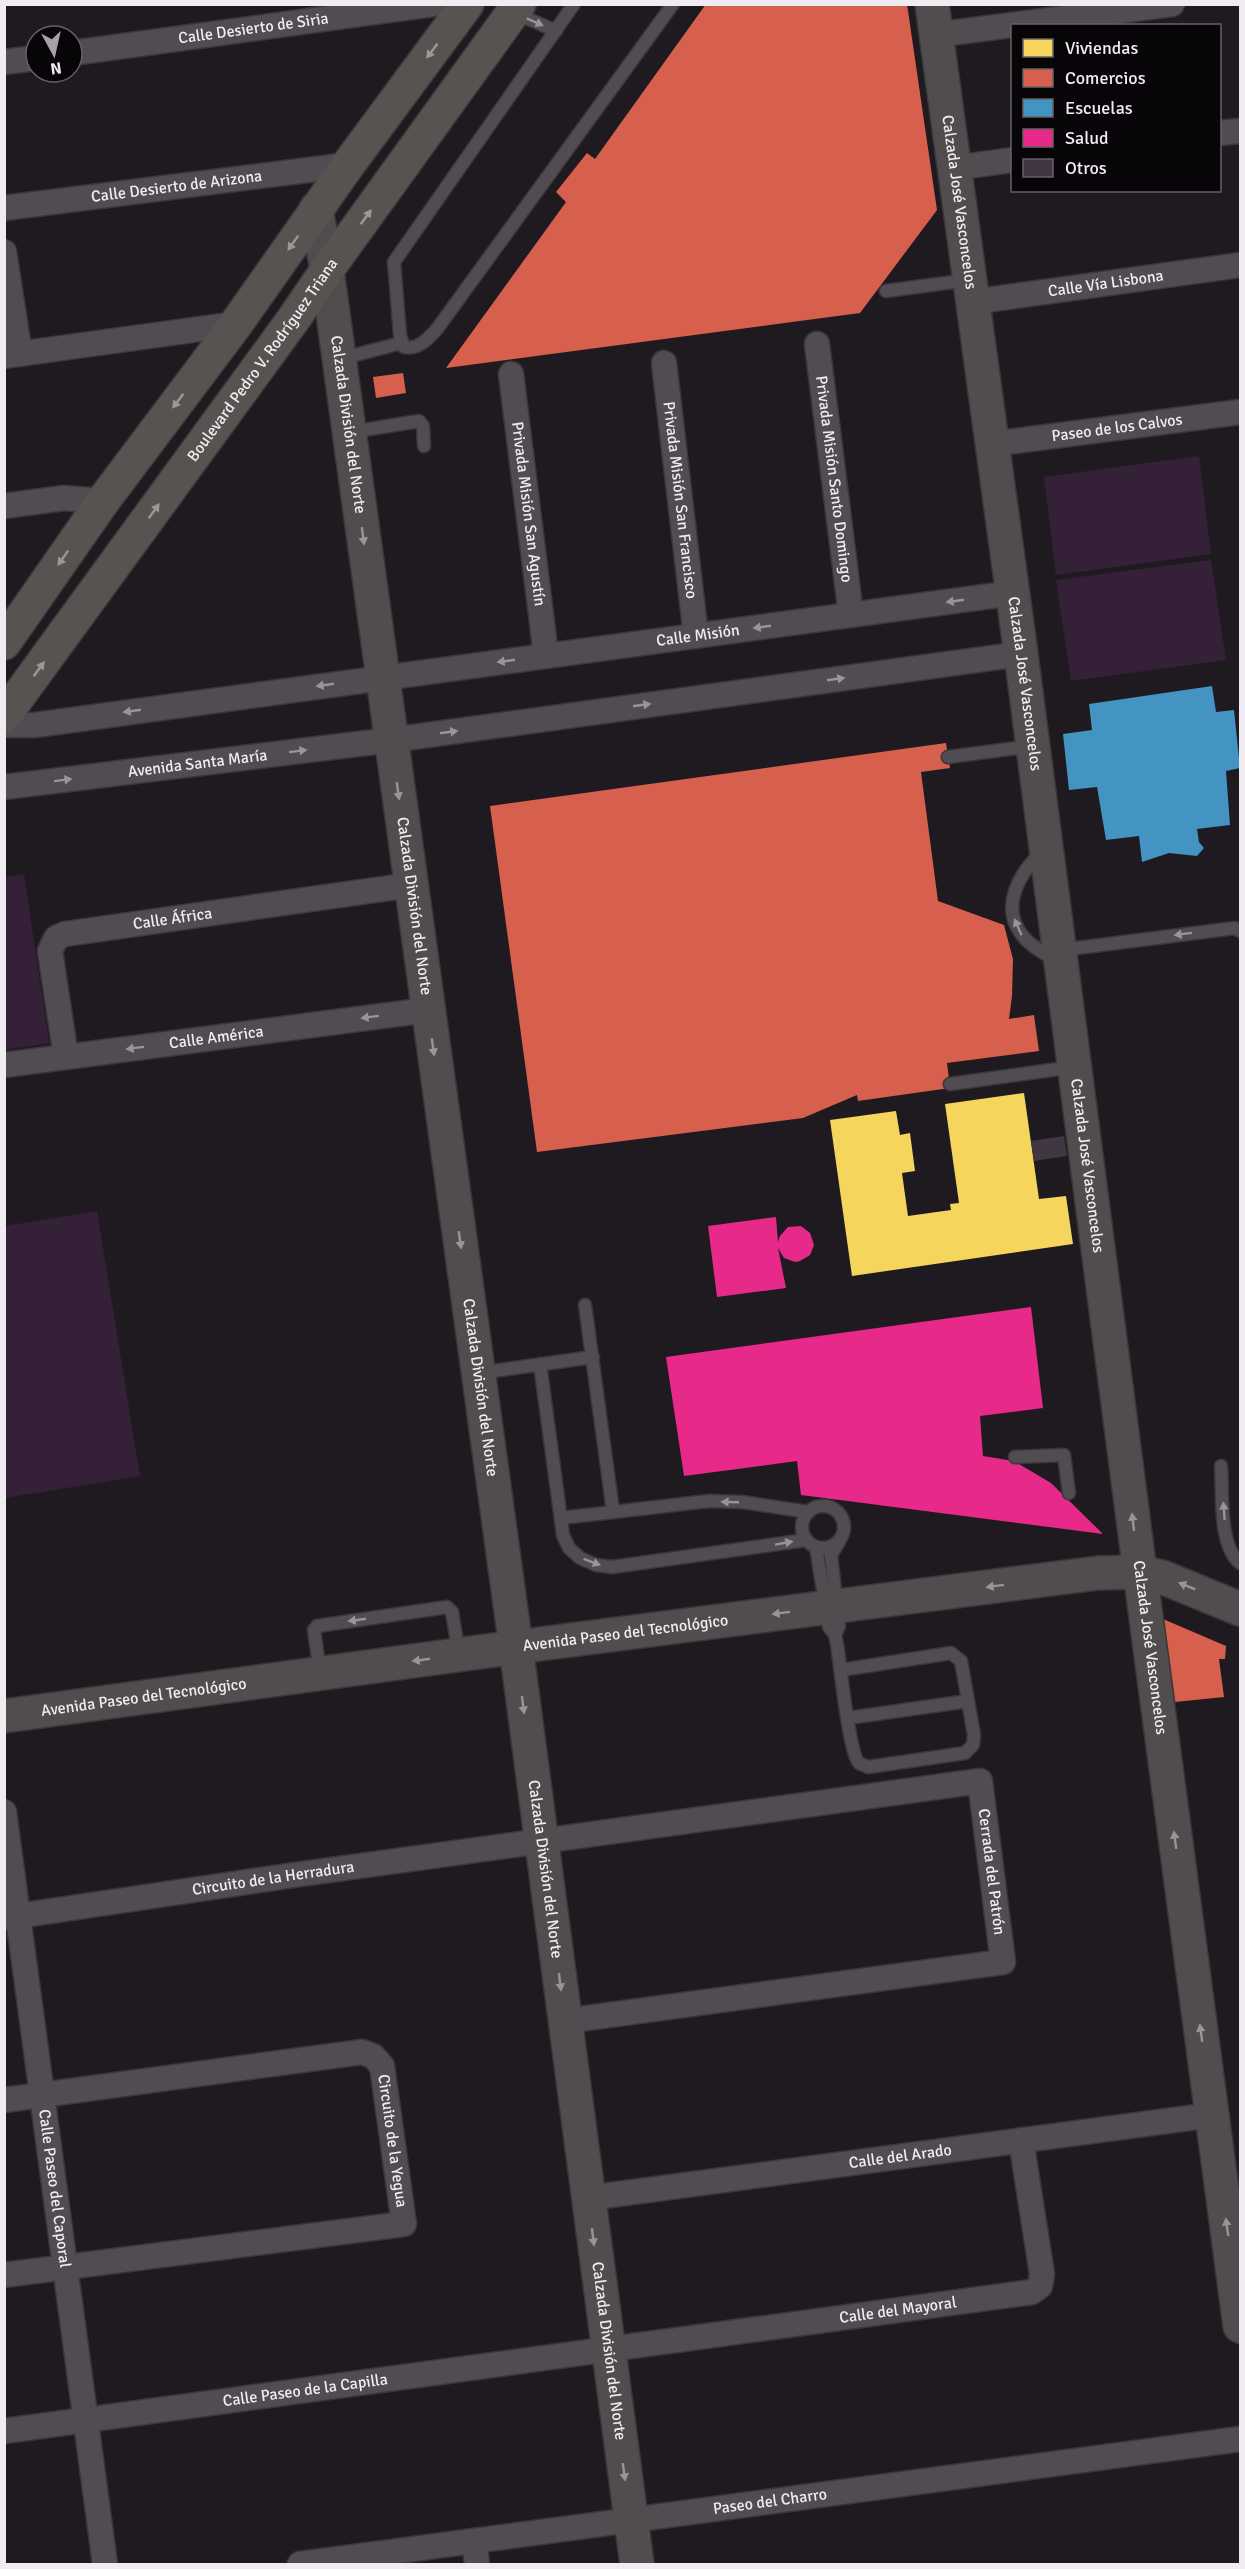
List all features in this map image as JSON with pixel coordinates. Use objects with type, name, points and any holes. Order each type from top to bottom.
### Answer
[{"type":"main road","points":[[4,643],[103,501],[236,324],[316,209],[467,4]]},
{"type":"main road","name":"Boulevard Pedro V. Rodríguez Triana","points":[[4,716],[295,318],[509,7]]},
{"type":"main road","name":"Calzada José Vasconcelos","points":[[934,20],[1013,593],[1240,2326]]},
{"type":"main road","name":"Calzada División del Norte","points":[[316,209],[327,270],[516,1647],[637,2565]]},
{"type":"main road","name":"Avenida Paseo del Tecnológico","points":[[4,1716],[516,1647],[832,1616],[1098,1573],[1140,1572],[1182,1583],[1240,1609]]},
{"type":"street","name":"Calle Desierto de Siria","points":[[84,51],[433,4]]},
{"type":"street","points":[[934,20],[1172,4]]},
{"type":"street","points":[[4,62],[24,60]]},
{"type":"street","points":[[1221,133],[1240,131]]},
{"type":"street","points":[[954,168],[1011,160]]},
{"type":"street","name":"Calle Desierto de Arizona","points":[[4,208],[348,165]]},
{"type":"street","points":[[4,252],[12,355],[236,324]]},
{"type":"street","name":"Calle Vía Lisbona","points":[[971,291],[1240,266]]},
{"type":"street","name":"Privada Misión Santo Domingo","points":[[817,344],[851,615]]},
{"type":"street","name":"Privada Misión San Francisco","points":[[664,363],[696,636]]},
{"type":"street","name":"Privada Misión San Agustín","points":[[511,374],[546,655]]},
{"type":"street","name":"Paseo de los Calvos","points":[[992,444],[1240,412]]},
{"type":"street","points":[[4,506],[64,498],[103,501]]},
{"type":"street","name":"Calle Misión","points":[[383,677],[1013,593]]},
{"type":"street","points":[[391,740],[1021,654]]},
{"type":"street","points":[[4,725],[35,724],[383,677]]},
{"type":"street","name":"Avenida Santa María","points":[[4,787],[391,740]]},
{"type":"street","name":"Calle África","points":[[66,1057],[50,951],[56,938],[65,934],[411,885]]},
{"type":"street","name":"Calle América","points":[[4,1065],[428,1010]]},
{"type":"street","name":"Cerrada del Patrón","points":[[541,1841],[980,1781],[1003,1962],[565,2021]]},
{"type":"street","name":"Calle Paseo del Caporal","points":[[4,1812],[11,1917],[42,2095],[105,2565]]},
{"type":"street","name":"Circuito de la Herradura","points":[[11,1917],[541,1841]]},
{"type":"street","name":"Circuito de la Yegua","points":[[4,2100],[362,2052],[373,2056],[382,2066],[404,2224],[65,2267]]},
{"type":"street","name":"Calle del Arado","points":[[588,2198],[1212,2115]]},
{"type":"street","name":"Calle del Mayoral","points":[[608,2349],[1032,2292],[1040,2286],[1042,2274],[1021,2140]]},
{"type":"street","points":[[4,2275],[65,2267]]},
{"type":"street","name":"Calle Paseo de la Capilla","points":[[4,2431],[608,2349]]},
{"type":"street","name":"Paseo del Charro","points":[[300,2565],[475,2553],[631,2520],[1240,2439]]},
{"type":"lane","points":[[572,5],[394,262],[401,343],[408,348],[424,343],[437,329],[673,4]]},
{"type":"lane","points":[[509,7],[555,31]]},
{"type":"lane","points":[[886,291],[971,291]]},
{"type":"lane","points":[[339,360],[401,343]]},
{"type":"lane","points":[[349,433],[419,421],[423,426],[424,446]]},
{"type":"lane","points":[[948,757],[1033,746]]},
{"type":"lane","points":[[1060,957],[1235,928],[1240,931]]},
{"type":"lane","points":[[950,1084],[1075,1066]]},
{"type":"lane","points":[[585,1305],[613,1511]]},
{"type":"lane","points":[[478,1373],[593,1357]]},
{"type":"lane","points":[[540,1364],[564,1535],[569,1548],[580,1557],[596,1565],[612,1567],[811,1543],[832,1547],[840,1541]]},
{"type":"lane","points":[[1015,1457],[1064,1455],[1069,1493]]},
{"type":"lane","points":[[1221,1466],[1226,1539],[1232,1556],[1240,1563]]},
{"type":"lane","points":[[561,1518],[709,1501],[742,1502],[809,1512]]},
{"type":"lane","points":[[832,1616],[831,1555],[844,1532],[844,1521],[838,1512],[829,1507],[818,1507],[809,1512],[803,1520],[802,1530],[811,1543],[832,1616],[848,1718],[859,1763],[868,1767],[965,1753],[973,1745],[974,1735],[961,1661],[951,1653],[841,1670]]},
{"type":"lane","points":[[320,1674],[315,1630],[317,1626],[447,1607],[451,1609],[459,1655]]},
{"type":"lane","points":[[848,1718],[968,1701]]},
{"type":"shaded area","points":[[1199,456],[1211,554],[1056,575],[1044,477]]},
{"type":"shaded area","points":[[1211,560],[1226,660],[1071,681],[1056,580]]},
{"type":"shaded area","points":[[24,874],[49,1043],[5,1050],[5,877]]},
{"type":"shaded area","points":[[97,1211],[140,1476],[5,1498],[5,1226]]},
{"type":"building: Viviendas","points":[[1024,1093],[1039,1199],[1066,1196],[1073,1244],[852,1276],[830,1120],[896,1111],[900,1135],[910,1133],[915,1171],[902,1173],[908,1216],[951,1210],[950,1204],[959,1203],[945,1104]]},
{"type":"building: Comercios","points":[[706,4],[907,4],[937,210],[860,313],[446,368],[566,202],[556,192],[587,153],[595,159]]},
{"type":"building: Comercios","points":[[403,373],[406,393],[376,398],[373,377]]},
{"type":"building: Comercios","points":[[946,743],[950,768],[921,772],[938,901],[1004,925],[1013,959],[1009,1019],[1034,1015],[1039,1051],[947,1063],[950,1088],[858,1101],[857,1095],[803,1118],[537,1152],[490,806]]},
{"type":"building: Comercios","points":[[1163,1619],[1226,1646],[1225,1659],[1219,1659],[1224,1697],[1175,1702]]},
{"type":"building: Escuelas","points":[[1212,686],[1216,712],[1234,710],[1240,768],[1226,771],[1230,825],[1197,829],[1199,842],[1204,848],[1197,856],[1169,853],[1142,862],[1139,836],[1106,840],[1097,787],[1069,790],[1063,734],[1092,730],[1089,704]]},
{"type":"building: Salud","points":[[776,1217],[778,1242],[788,1227],[801,1226],[810,1233],[814,1245],[810,1255],[795,1262],[784,1258],[778,1248],[786,1288],[717,1297],[708,1226]]},
{"type":"building: Salud","points":[[1031,1307],[1043,1408],[980,1416],[983,1456],[1014,1461],[1051,1483],[1103,1534],[801,1495],[797,1461],[684,1476],[666,1357]]},
{"type":"building: Otros","points":[[1064,1136],[1067,1156],[1034,1161],[1031,1141]]}]
